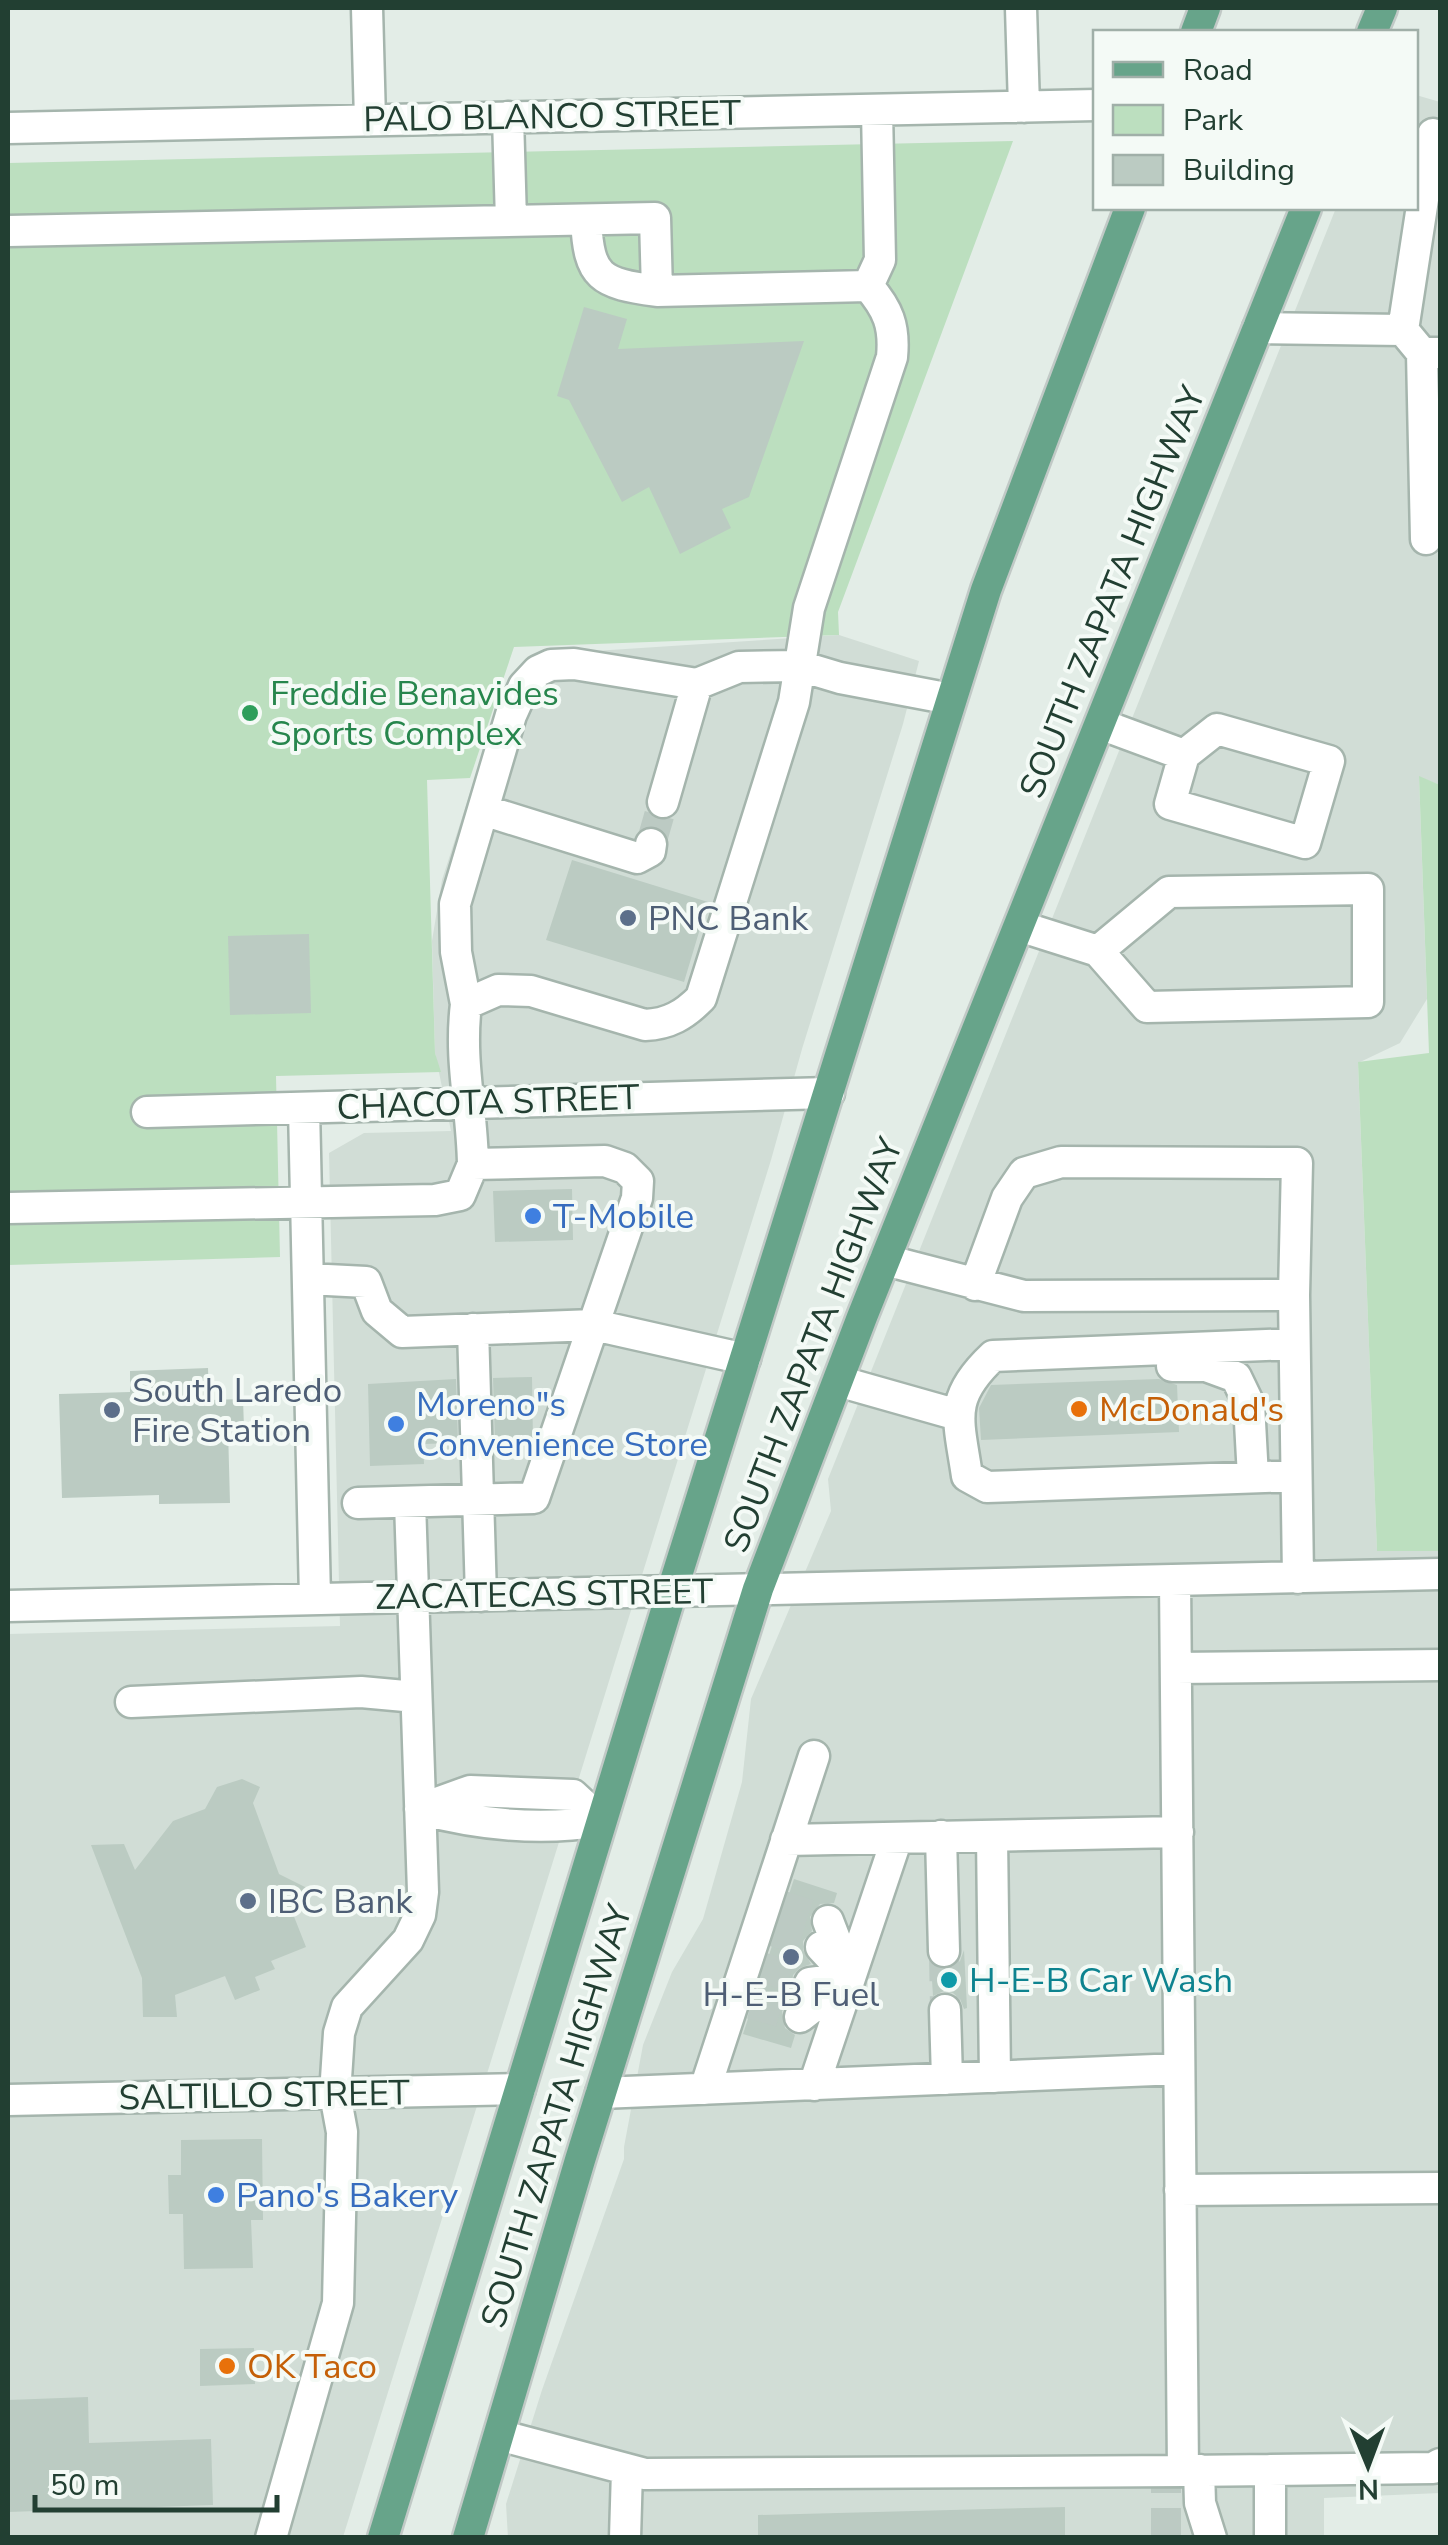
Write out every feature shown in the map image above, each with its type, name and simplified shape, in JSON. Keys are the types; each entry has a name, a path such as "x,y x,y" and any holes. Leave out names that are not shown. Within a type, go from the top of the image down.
{"main road":[{"name":"SOUTH ZAPATA HIGHWAY","path":"383,2538 672,1591 951,698 986,590 1129,210"},
{"name":"SOUTH ZAPATA HIGHWAY","path":"468,2538 758,1589 1305,210"}],"street":[{"path":"367,8 370,120"},
{"path":"1021,8 1024,107"},
{"name":"PALO BLANCO STREET","path":"8,128 1093,105"},
{"path":"868,286 880,260 877,110"},
{"path":"508,117 511,221"},
{"path":"1426,539 1422,345 1430,134"},
{"path":"8,230 655,218 656,291"},
{"path":"466,1004 498,990 531,991 646,1025 664,1024 687,1012 700,998 794,702 809,608 892,357 891,320 884,304 868,286 656,291 628,287 594,269 589,258 586,220"},
{"path":"1258,328 1422,345"},
{"path":"8,1208 448,1198 460,1194 473,1164 463,1070 466,1004 456,952 455,904 511,715 524,686 538,671 551,665 574,664 697,684 739,667 800,666 840,678 951,698"},
{"path":"663,802 697,684"},
{"path":"1100,724 1184,755"},
{"path":"1217,729 1329,761 1305,843 1170,804 1184,755 1217,729"},
{"path":"482,810 637,858 650,851 652,844"},
{"path":"1019,926 1098,951 1148,1007 1368,1002 1368,889 1169,892 1098,951"},
{"name":"CHACOTA STREET","path":"146,1112 829,1093"},
{"path":"304,1108 315,1599"},
{"path":"358,1503 534,1498 637,1198 638,1181 626,1168 605,1161 473,1164"},
{"path":"975,1285 1008,1198 1024,1174 1060,1162 1297,1163 1293,1344 1298,1578"},
{"path":"886,1260 1024,1296 1294,1295"},
{"path":"308,1280 366,1282 377,1311 402,1332 594,1325 745,1359"},
{"path":"473,1329 481,1596"},
{"path":"1293,1344 992,1356 962,1390 958,1415 967,1476 987,1487 1296,1476"},
{"path":"974,1373 1122,1365 1206,1366 1236,1376 1249,1404 1252,1477"},
{"path":"838,1382 958,1415"},
{"path":"271,2538 338,2303 342,2132 335,2094 339,2034 347,2007 408,1940 420,1915 423,1892 410,1502"},
{"name":"ZACATECAS STREET","path":"8,1606 1440,1574"},
{"path":"1175,1580 1180,2190 1190,2538"},
{"path":"1176,1668 1440,1665"},
{"path":"131,1702 361,1692 416,1697"},
{"path":"751,2004 786,1840 814,1756"},
{"path":"420,1810 471,1822 563,1827 601,1821"},
{"path":"786,1840 1178,1832"},
{"path":"941,1836 944,1951"},
{"path":"992,1836 994,2077"},
{"path":"814,2085 898,1838"},
{"path":"825,1934 850,1978"},
{"path":"705,2089 766,1938"},
{"path":"810,1983 850,1978"},
{"path":"800,2017 850,1978"},
{"path":"945,2010 947,2079"},
{"path":"601,2093 1180,2069"},
{"name":"SALTILLO STREET","path":"8,2100 520,2089"},
{"path":"1180,2190 1440,2188"},
{"path":"499,2435 627,2470 656,2474 1433,2468 1440,2464"},
{"path":"626,2538 627,2470"},
{"path":"1190,2470 1211,2538"},
{"path":"1270,2470 1270,2538"}],"shaded area":[{"path":"1418,96 1440,102 1440,785 1419,777 1427,999 1400,1043 1358,1063 1377,1551 1440,1551 1440,2493 1324,2498 1324,2538 508,2538 506,2504 624,2159 643,2045 672,1972 703,1919 742,1782 751,1699 831,1511 828,1479 1335,210 1418,210"},
{"path":"839,635 919,661 903,724 343,2537 8,2537 8,1634 340,1626 329,1153 364,1133 451,1131 435,1053 432,941 442,880 504,687 522,667 564,653"}],"green space":[{"name":"Freddie Benavides Sports Complex","path":"1013,141 838,612 839,635 514,647 470,778 427,780 435,1053 441,1072 276,1076 280,1257 8,1265 8,163"},
{"path":"1419,776 1440,785 1440,1551 1377,1551 1358,1062 1429,1053"}],"building":[{"path":"584,307 627,319 618,349 804,341 749,497 722,509 731,528 680,554 649,487 622,502 569,400 557,396"},
{"name":"PNC Bank","path":"572,860 708,902 684,982 546,940"},
{"path":"309,934 311,1013 230,1015 228,936"},
{"name":"T-Mobile","path":"572,1189 573,1240 495,1242 493,1191"},
{"path":"208,1368 209,1400 243,1399 244,1428 228,1429 230,1503 159,1504 159,1495 62,1498 59,1394 130,1392 130,1371"},
{"path":"532,1377 533,1442 495,1442 493,1378"},
{"name":"Moreno\"s Convenience Store","path":"456,1379 458,1443 423,1444 424,1464 370,1466 368,1384"},
{"name":"McDonald's","path":"1159,1379 1177,1385 1179,1432 981,1440 979,1408 991,1385"},
{"path":"242,1779 260,1787 253,1803 279,1874 307,1888 293,1914 306,1947 271,1961 275,1969 255,1977 260,1990 235,2000 225,1976 175,1995 177,2017 143,2017 142,1978 91,1845 124,1844 135,1870 173,1821 205,1809 217,1787"},
{"name":"H-E-B Fuel","path":"794,1879 837,1893 834,1903 820,1904 810,1917 812,1931 803,1941 803,1950 811,1964 793,1975 792,1986 797,1996 782,2011 785,2028 795,2035 791,2048 743,2034"},
{"path":"964,1950 964,2009 953,1993 944,1991 933,1996 931,1964 944,1970 953,1967"},
{"name":"Pano's Bakery","path":"262,2139 263,2220 251,2220 253,2268 184,2269 183,2214 169,2214 168,2175 181,2175 181,2140"},
{"name":"OK Taco","path":"254,2348 255,2384 200,2386 200,2349"},
{"path":"88,2397 89,2443 211,2439 213,2505 8,2512 8,2400"},
{"path":"1065,2507 1065,2538 758,2538 758,2515"}],"tunnel":[{"path":"651,844 663,802"},
{"path":"780,1905 828,1921"},
{"path":"772,1931 821,1947"},
{"path":"944,1951 945,2010"},
{"path":"761,1967 810,1983"},
{"path":"751,2004 800,2017"},
{"path":"1166,2471 1166,2538"}],"place":[{"name":"Freddie Benavides Sports Complex","path":"250,713"},
{"name":"PNC Bank","path":"628,918"},
{"name":"T-Mobile","path":"533,1216"},
{"name":"McDonald's","path":"1079,1409"},
{"name":"South Laredo Fire Station","path":"112,1410"},
{"name":"Moreno\"s Convenience Store","path":"396,1424"},
{"name":"IBC Bank","path":"248,1901"},
{"name":"H-E-B Fuel","path":"791,1957"},
{"name":"H-E-B Car Wash","path":"949,1980"},
{"name":"Pano's Bakery","path":"216,2195"},
{"name":"OK Taco","path":"227,2366"}]}
